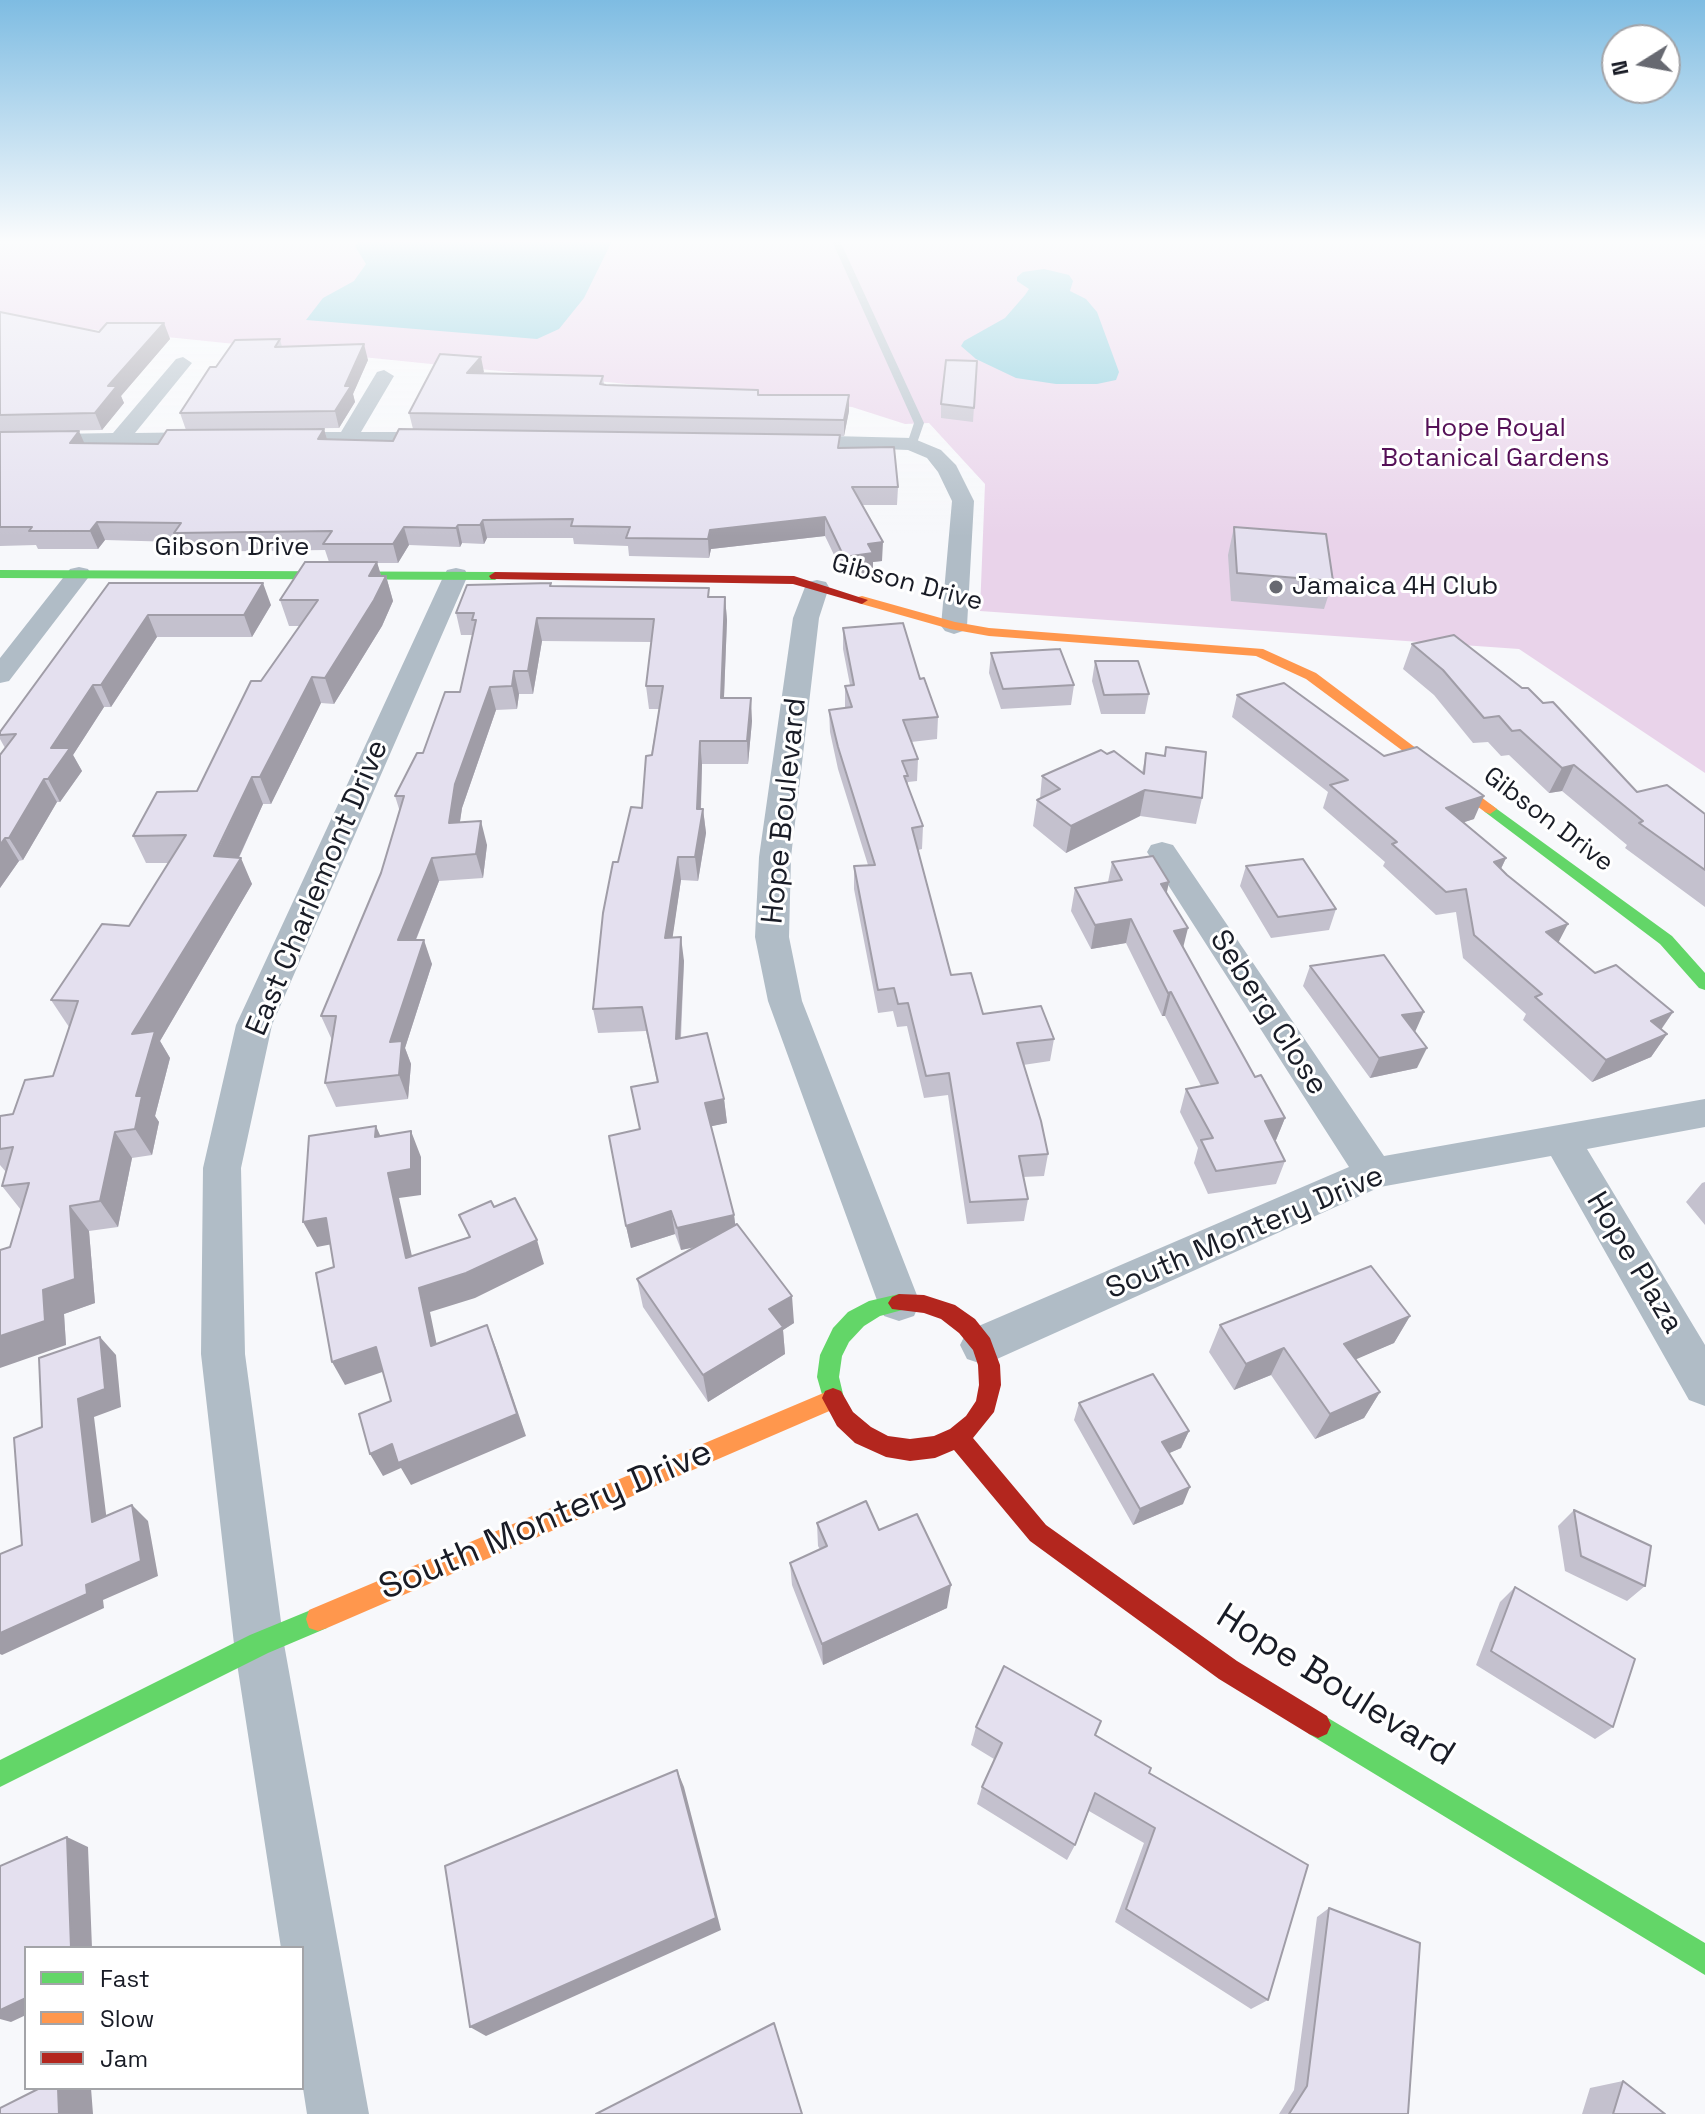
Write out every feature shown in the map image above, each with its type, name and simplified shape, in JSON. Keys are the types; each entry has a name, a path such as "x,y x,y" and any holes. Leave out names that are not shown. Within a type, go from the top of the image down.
{"street":[{"path":"119,439 183,363"},
{"path":"348,437 384,376"},
{"path":"0,441 226,438"},
{"path":"257,438 473,438"},
{"path":"768,440 912,444 934,454 957,483 963,501 954,626"},
{"name":"Gibson Drive","path":"0,574 456,575 794,580 954,626 989,632 1258,652 1311,676 1666,940 1705,984"},
{"path":"0,675 79,574"},
{"name":"East Charlemont Drive","path":"338,2114 259,1644 223,1354 222,1168 254,1025 456,575"},
{"name":"Hope Boulevard","path":"817,587 806,618 775,857 772,937 785,1001 899,1303"},
{"name":"Seberg Close","path":"1162,852 1374,1173"},
{"name":"South Montery Drive","path":"982,1345 1374,1173 1705,1113"},
{"name":"Hope Plaza","path":"1562,1141 1705,1386"},
{"path":"899,1303 924,1304 948,1312 967,1326 982,1345 989,1365 990,1385 986,1405 974,1423 958,1437 935,1447 910,1450 886,1446 863,1435 845,1419 833,1399 828,1377 831,1355 841,1335 866,1313 899,1303"},
{"name":"South Montery Drive","path":"0,1774 259,1644 833,1399"},
{"name":"Hope Boulevard","path":"958,1437 1038,1533 1228,1670 1705,1960"}],"lane":[{"path":"881,340 919,423 912,444"}],"green space":[{"name":"Hope Royal Botanical Gardens","path":"192,340 1705,340 1705,773 1519,649 980,611 985,484 929,423 905,424 852,407"}],"water":[{"path":"1107,340 1119,372 1116,380 1097,384 1056,384 1016,378 976,359 961,346 964,341"}],"building":[{"path":"0,340 149,340 108,386 117,386 95,413 0,415"},
{"path":"235,340 280,340 275,347 364,344 345,386 351,386 335,411 180,413 210,367 216,367"},
{"path":"440,354 481,357 467,373 603,376 600,384 606,385 758,390 758,395 849,395 844,420 409,413"},
{"path":"946,360 977,361 974,408 941,404"},
{"path":"324,429 318,439 393,441 399,429 840,435 838,448 894,447 898,487 852,487 883,542 868,544 873,553 844,557 825,517 710,530 708,539 626,538 630,527 571,526 573,519 483,520 480,525 458,525 456,528 404,527 393,544 323,544 332,531 174,533 181,523 97,522 90,531 29,531 32,527 0,527 0,432 79,431 70,443 158,444 167,430"},
{"path":"1234,527 1326,534 1333,581 1237,573"},
{"path":"305,562 377,562 369,576 386,576 325,678 312,677 260,777 252,777 214,856 241,858 132,1034 155,1031 136,1096 142,1096 135,1129 115,1132 100,1201 70,1206 75,1279 43,1290 45,1321 0,1336 0,1250 10,1247 29,1183 2,1186 13,1147 0,1149 0,1116 13,1114 25,1080 53,1076 78,1001 51,1000 102,924 129,926 186,835 133,836 157,792 197,791 251,681 261,681 318,600 280,600"},
{"path":"109,583 263,583 244,615 148,615 101,685 93,685 51,748 70,748 48,779 44,779 9,838 5,838 0,845 0,755 16,734 0,735 0,732"},
{"path":"551,583 550,586 709,588 708,597 725,597 721,698 751,698 747,741 700,741 697,809 703,809 695,857 678,857 665,938 681,937 676,1039 707,1033 724,1099 705,1103 734,1215 677,1228 671,1211 626,1226 609,1136 640,1129 631,1087 658,1082 642,1007 593,1009 603,913 613,862 618,862 631,807 642,808 646,756 652,755 663,686 646,686 654,619 537,618 528,671 514,671 512,686 490,687 455,784 449,823 481,821 476,854 432,858 398,940 424,940 390,1042 402,1041 399,1075 325,1083 336,1016 321,1016 381,873 404,796 395,796 417,753 423,753 445,692 460,692 476,620 472,620 474,613 456,613 467,585"},
{"path":"903,623 920,679 924,678 938,717 903,720 918,759 902,761 908,776 904,776 923,826 912,828 951,975 971,973 983,1014 1041,1006 1054,1039 1017,1043 1048,1154 1019,1156 1028,1199 970,1202 949,1073 926,1076 908,1003 898,1004 894,988 878,990 854,866 875,865 829,710 852,707 845,686 854,685 843,628"},
{"path":"1454,635 1522,688 1528,688 1543,703 1553,702 1637,792 1667,785 1705,814 1705,870 1639,823 1643,821 1574,765 1562,768 1520,730 1512,731 1499,716 1484,718 1443,670 1412,644"},
{"path":"1060,649 1074,685 1003,689 991,653"},
{"path":"1095,661 1138,661 1149,694 1104,695"},
{"path":"1284,683 1384,756 1417,747 1484,796 1446,808 1506,858 1494,862 1507,875 1568,924 1546,932 1595,973 1616,965 1673,1012 1651,1021 1667,1034 1606,1060 1535,997 1542,994 1474,935 1466,889 1446,892 1392,844 1397,842 1330,785 1348,780 1237,695"},
{"path":"1166,747 1206,752 1202,798 1145,790 1071,826 1037,800 1060,789 1042,776 1101,750 1107,754 1114,751 1144,774 1146,753 1165,756"},
{"path":"1153,856 1169,882 1161,884 1188,928 1174,931 1255,1077 1261,1075 1285,1118 1265,1121 1285,1161 1216,1171 1201,1140 1213,1138 1186,1089 1218,1083 1131,919 1095,925 1075,888 1122,880 1112,862"},
{"path":"1303,859 1336,909 1278,917 1246,866"},
{"path":"1384,955 1424,1012 1402,1015 1427,1048 1379,1058 1310,966"},
{"path":"376,1126 375,1137 411,1131 411,1169 388,1173 406,1258 470,1237 459,1215 491,1201 494,1207 515,1198 537,1240 466,1273 419,1288 431,1346 487,1325 517,1414 398,1463 392,1444 370,1454 359,1414 391,1401 376,1347 332,1362 316,1273 334,1267 326,1218 303,1222 309,1136"},
{"path":"737,1224 792,1296 769,1309 783,1327 703,1375 637,1279"},
{"path":"1371,1266 1410,1316 1344,1344 1380,1392 1330,1414 1284,1348 1246,1364 1220,1325"},
{"path":"100,1337 105,1389 78,1399 92,1522 132,1505 141,1561 86,1585 87,1594 0,1633 0,1554 22,1545 14,1438 42,1427 39,1358"},
{"path":"1153,1374 1189,1431 1162,1442 1190,1487 1140,1509 1079,1403"},
{"path":"866,1501 879,1530 917,1514 951,1585 822,1644 790,1563 827,1546 817,1523"},
{"path":"1574,1510 1651,1546 1645,1586 1581,1556"},
{"path":"1515,1587 1635,1659 1613,1727 1491,1651"},
{"path":"1004,1666 1101,1721 1095,1735 1151,1768 1149,1773 1308,1865 1268,2000 1126,1909 1155,1828 1095,1793 1075,1845 982,1787 1002,1743 976,1727"},
{"path":"677,1770 716,1918 470,2027 445,1866"},
{"path":"67,1837 71,1946 24,1946 24,1999 0,2010 0,1866"},
{"path":"1329,1908 1420,1943 1408,2114 1289,2114 1307,2086"},
{"path":"774,2023 802,2114 596,2114"},
{"path":"1623,2081 1665,2114 1613,2114"},
{"path":"36,2090 58,2090 59,2114 0,2114 0,2108"}],"traffic: fast":[{"path":"0,574 495,576"},
{"path":"1490,809 1666,940 1705,984"},
{"path":"833,1398 828,1377 831,1355 841,1335 856,1319 876,1308 899,1303"},
{"path":"0,1774 259,1644 318,1619"},
{"path":"1318,1725 1705,1960"}],"traffic: slow":[{"path":"862,600 954,626 989,632 1258,652 1311,676 1490,809"},
{"path":"318,1619 833,1399"}],"traffic: jam":[{"path":"495,576 794,580 862,600"},
{"path":"833,1398 845,1419 863,1435 886,1446 910,1450 935,1447 958,1437 974,1423 986,1405 990,1385 989,1365 982,1345 967,1326 948,1312 924,1304 899,1303"},
{"path":"958,1437 1038,1533 1228,1670 1318,1725"}],"place":[{"name":"Jamaica 4H Club","path":"1276,587"}]}
